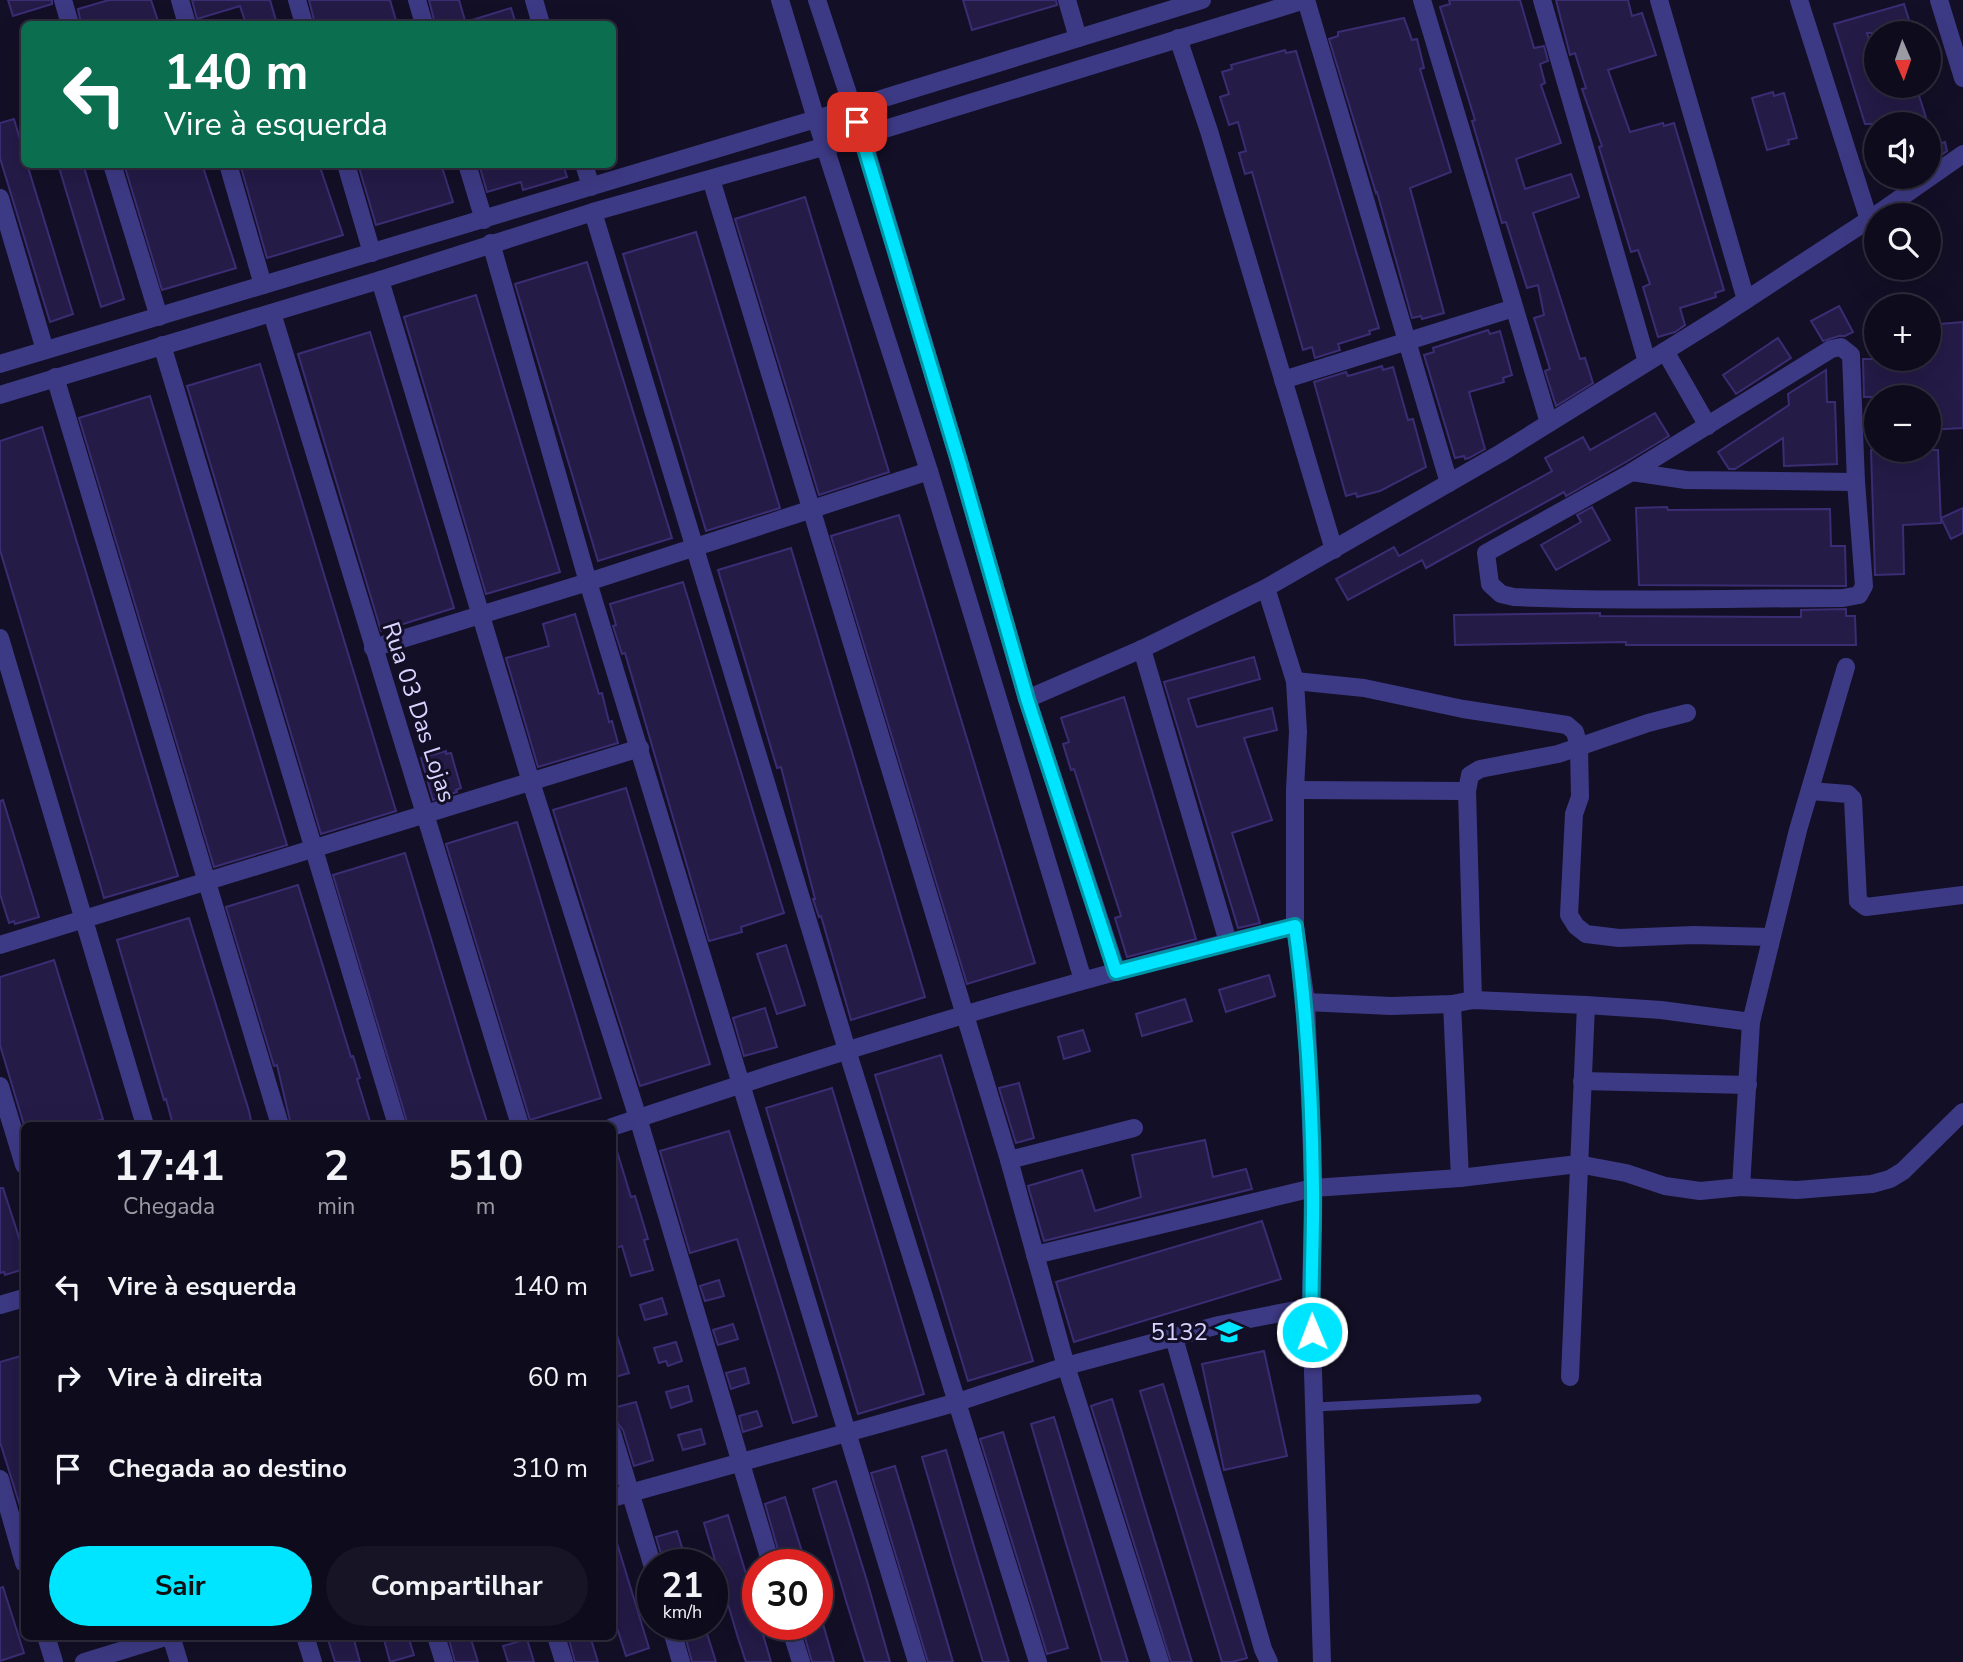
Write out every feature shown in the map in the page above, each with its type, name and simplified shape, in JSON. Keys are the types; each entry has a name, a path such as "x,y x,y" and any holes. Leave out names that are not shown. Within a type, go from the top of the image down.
{"street":[{"path":"62,0 69,21"},
{"path":"180,0 186,21"},
{"path":"297,0 303,21"},
{"path":"417,0 423,21"},
{"path":"534,0 540,21"},
{"path":"780,0 824,147 929,471 1083,980"},
{"path":"817,0 862,136 1027,699 1116,972"},
{"path":"1067,0 1078,38"},
{"path":"0,364 816,119 1183,3 1202,0"},
{"path":"0,395 593,212 862,136 1306,0 1449,483"},
{"path":"1422,0 1549,424"},
{"path":"1542,0 1647,362"},
{"path":"1658,0 1746,300"},
{"path":"1799,0 1869,203"},
{"path":"1939,0 1963,78"},
{"path":"1178,38 1209,131 1334,550"},
{"path":"1894,203 1963,154"},
{"path":"114,168 159,317"},
{"path":"229,168 263,285"},
{"path":"347,168 372,253"},
{"path":"468,168 484,220"},
{"path":"585,168 591,187"},
{"path":"711,179 1009,1160 1066,1366 1160,1662"},
{"path":"0,198 45,350"},
{"path":"593,212 847,1050 1038,1662"},
{"path":"1027,699 1142,649 1266,589 1549,424 1864,223"},
{"path":"491,243 588,582 917,1662"},
{"path":"380,279 531,782 638,1118 767,1549"},
{"path":"1283,380 1514,308"},
{"name":"Rua 03 Das Lojas","path":"272,313 519,1122"},
{"path":"162,345 396,1122"},
{"path":"1841,347 1851,355 1856,482 1864,586 1859,595 1843,598 1601,601 1514,597 1501,594 1490,584 1486,553 1632,471 1830,349 1841,347"},
{"path":"1665,351 1708,426"},
{"path":"55,377 279,1122"},
{"path":"373,648 588,582 929,471"},
{"path":"1632,471 1686,480 1856,482"},
{"path":"1266,589 1295,681 1298,732 1295,790 1295,926 1306,1002 1313,1188 1311,1307 1322,1662"},
{"path":"0,638 144,1122"},
{"path":"1142,649 1228,942"},
{"path":"1741,1187 1751,1022 1770,937 1846,667"},
{"path":"1295,681 1364,688 1463,709 1567,724 1574,732 1579,747 1580,797 1574,814 1569,915 1576,926 1586,933 1619,938 1694,935 1770,937"},
{"path":"1474,1000 1466,791 1470,775 1474,771 1558,754 1648,723 1687,713"},
{"path":"0,945 640,748"},
{"path":"1295,790 1466,791"},
{"path":"1810,791 1848,794 1853,799 1858,901 1861,906 1963,895"},
{"path":"616,1125 965,1013 1295,926"},
{"path":"1306,1002 1391,1006 1452,1004 1474,1000 1586,1005 1661,1010 1751,1022"},
{"path":"1452,1004 1460,1178"},
{"path":"1570,1377 1586,1005"},
{"path":"1582,1081 1748,1085"},
{"path":"0,1086 21,1155"},
{"path":"1035,1255 1313,1188 1460,1178 1578,1164 1626,1172 1665,1186 1700,1191 1741,1187 1797,1190 1872,1184 1890,1179 1903,1171 1963,1112"},
{"path":"1009,1160 1135,1128"},
{"path":"0,1306 21,1299"},
{"path":"616,1497 958,1402 1066,1366 1219,1325 1311,1307"},
{"path":"1174,1338 1269,1662"},
{"path":"616,1446 647,1549"},
{"path":"0,1479 21,1552"},
{"path":"47,1640 54,1662"},
{"path":"84,1662 157,1640"},
{"path":"171,1640 179,1662"},
{"path":"306,1640 313,1662"},
{"path":"437,1640 444,1662"},
{"path":"557,1640 564,1662"},
{"path":"675,1640 681,1662"},
{"path":"794,1640 801,1662"}],"lane":[{"path":"1315,1406 1477,1399"}],"building":[{"path":"8,0 52,0 52,4 13,16"},
{"path":"109,0 151,0 158,21 80,21 78,9"},
{"path":"192,0 270,0 276,21 245,21 240,6 197,19"},
{"path":"309,0 390,0 396,21 314,21"},
{"path":"429,0 459,0 465,21 434,21"},
{"path":"963,0 1056,0 1057,5 972,30"},
{"path":"1449,0 1520,0 1534,48 1544,46 1548,61 1540,64 1545,83 1541,85 1561,143 1516,159 1525,189 1571,174 1579,197 1533,213 1580,359 1585,358 1593,383 1556,406 1545,371 1550,369 1534,318 1544,315 1538,285 1527,288 1506,222 1502,223 1472,121 1475,120 1440,7 1450,4"},
{"path":"1556,0 1628,0 1632,16 1642,13 1656,55 1608,70 1630,132 1663,123 1664,126 1674,123 1724,290 1715,293 1716,297 1680,308 1685,325 1675,332 1658,337 1643,287 1650,284 1638,250 1631,252 1599,147 1602,146 1582,89 1586,88 1575,53 1570,55"},
{"path":"1904,4 1909,21 1864,21 1864,98 1920,98 1924,112 1864,112 1864,121 1834,24"},
{"path":"511,8 515,21 469,21"},
{"path":"1404,18 1412,40 1417,39 1424,68 1420,69 1451,172 1410,188 1444,313 1422,319 1421,316 1412,318 1377,192 1329,39 1338,36 1338,32"},
{"path":"1285,50 1286,53 1296,51 1379,328 1369,331 1370,334 1338,344 1340,350 1315,358 1312,347 1303,350 1252,172 1245,174 1239,153 1246,151 1238,122 1229,125 1220,97 1229,94 1222,72 1232,69 1231,65"},
{"path":"1773,92 1774,96 1784,93 1797,138 1788,140 1789,144 1767,150 1752,98"},
{"path":"14,119 21,143 21,168 28,168 73,314 50,322 0,158 0,123"},
{"path":"1945,142 1947,151 1941,155 1941,143"},
{"path":"59,168 84,168 124,299 101,307"},
{"path":"125,168 203,168 236,268 162,290"},
{"path":"241,168 320,168 343,235 267,258"},
{"path":"359,168 442,168 453,202 376,225"},
{"path":"480,168 564,168 567,177 523,190 521,182 487,192"},
{"path":"805,197 889,472 819,495 735,219"},
{"path":"696,232 780,508 706,531 623,254"},
{"path":"587,262 672,538 598,561 515,284"},
{"path":"476,295 560,572 486,594 404,317"},
{"path":"1839,306 1853,332 1823,341 1811,321"},
{"path":"1963,322 1963,428 1941,429 1941,385 1864,385 1864,397 1863,359 1864,371 1941,371 1941,324"},
{"path":"1488,330 1490,334 1500,331 1512,375 1503,378 1504,382 1469,392 1485,449 1469,458 1455,458 1424,355 1434,352 1433,348"},
{"path":"370,332 454,608 381,631 298,354"},
{"path":"1778,338 1791,358 1736,394 1723,375"},
{"path":"260,364 396,811 321,834 187,386"},
{"path":"1382,366 1383,370 1393,367 1408,420 1413,419 1426,467 1380,491 1357,497 1356,493 1346,496 1314,382 1346,372 1348,376"},
{"path":"1826,370 1827,402 1835,402 1837,464 1784,466 1783,438 1735,469 1729,469 1718,452 1789,405 1788,394"},
{"path":"150,396 287,845 214,867 79,418"},
{"path":"1655,413 1669,436 1566,496 1564,492 1426,568 1422,560 1348,600 1336,579 1394,547 1399,556 1552,471 1545,458 1583,437 1590,450"},
{"path":"42,427 178,876 104,898 0,550 0,441"},
{"path":"1871,462 1938,462 1941,523 1903,525 1904,574 1875,575"},
{"path":"1592,507 1610,540 1556,570 1541,545 1581,522 1577,515"},
{"path":"1667,507 1668,510 1830,509 1831,546 1845,546 1846,586 1639,585 1636,508"},
{"path":"1963,508 1963,533 1951,539 1941,518"},
{"path":"899,515 1035,963 967,984 831,536"},
{"path":"791,548 925,997 851,1020 821,916 819,917 813,899 781,767 777,768 718,570"},
{"path":"683,582 784,913 741,927 742,932 709,941 625,653 622,654 613,626 616,625 610,604"},
{"path":"1846,609 1846,616 1855,616 1856,645 1626,645 1626,642 1455,645 1454,615 1600,613 1600,616 1801,617 1801,610"},
{"path":"575,614 599,694 602,693 609,722 612,721 618,743 538,767 506,658 549,646 543,624"},
{"path":"1254,657 1260,679 1188,699 1197,727 1272,708 1277,730 1244,738 1272,820 1232,833 1260,923 1238,928 1164,682"},
{"path":"1124,697 1196,939 1127,957 1115,918 1121,916 1074,769 1071,770 1063,744 1069,742 1061,718"},
{"path":"446,751 446,754 451,753 461,788 456,790 457,792 433,800 421,758"},
{"path":"626,788 710,1064 640,1086 553,810"},
{"path":"3,800 39,917 15,924 14,921 9,923 0,894 0,801"},
{"path":"517,822 601,1098 530,1120 446,844"},
{"path":"405,853 487,1122 407,1122 333,875"},
{"path":"298,885 351,1057 353,1056 360,1078 357,1079 370,1122 290,1122 277,1065 274,1066 226,907"},
{"path":"189,918 251,1122 172,1122 117,940"},
{"path":"786,945 805,1005 777,1014 757,954"},
{"path":"54,960 103,1119 94,1122 23,1122 0,1045 0,977"},
{"path":"1269,975 1275,996 1226,1012 1219,990"},
{"path":"1185,999 1192,1021 1142,1036 1136,1014"},
{"path":"765,1008 777,1047 744,1056 733,1018"},
{"path":"1083,1030 1090,1051 1064,1059 1058,1037"},
{"path":"941,1055 1033,1361 968,1381 875,1075"},
{"path":"1019,1083 1034,1138 1016,1143 999,1088"},
{"path":"832,1088 924,1394 858,1414 766,1108"},
{"path":"729,1131 817,1416 793,1423 737,1239 690,1253 660,1151"},
{"path":"1205,1140 1213,1177 1246,1169 1252,1189 1044,1241 1028,1186 1082,1170 1095,1211 1141,1197 1132,1155"},
{"path":"616,1148 631,1197 635,1196 648,1239 644,1240 653,1270 631,1276 622,1246 616,1248"},
{"path":"0,1188 3,1188 21,1244 21,1270 5,1275 4,1272 0,1273"},
{"path":"1262,1221 1281,1279 1074,1342 1056,1282"},
{"path":"719,1280 724,1296 705,1301 700,1286"},
{"path":"662,1298 667,1314 645,1320 640,1305"},
{"path":"733,1324 738,1339 718,1345 713,1330"},
{"path":"616,1332 629,1373 616,1377"},
{"path":"676,1342 682,1361 668,1366 666,1361 659,1363 654,1348"},
{"path":"1264,1351 1287,1456 1224,1470 1202,1364"},
{"path":"21,1356 20,1506 0,1442 0,1362"},
{"path":"745,1368 749,1383 731,1389 726,1373"},
{"path":"1163,1384 1247,1658 1222,1662 1140,1391"},
{"path":"688,1386 692,1401 671,1408 666,1392"},
{"path":"1112,1399 1192,1662 1171,1662 1091,1406"},
{"path":"636,1402 653,1460 634,1466 623,1430 616,1418 616,1407"},
{"path":"757,1411 762,1426 743,1432 739,1416"},
{"path":"1054,1417 1128,1662 1102,1662 1065,1540 1031,1424"},
{"path":"701,1429 705,1444 683,1450 678,1435"},
{"path":"1003,1432 1068,1648 1047,1654 980,1439"},
{"path":"946,1450 1009,1662 983,1662 956,1573 922,1457"},
{"path":"895,1466 953,1662 928,1662 871,1473"},
{"path":"836,1481 890,1662 865,1662 813,1489"},
{"path":"785,1497 801,1549 778,1549 765,1504"},
{"path":"728,1515 742,1561 742,1640 765,1640 771,1662 746,1662 728,1604 728,1549 712,1549 704,1523"},
{"path":"677,1531 682,1549 660,1549 656,1537"},
{"path":"616,1540 637,1609 637,1640 647,1640 649,1648 626,1656 616,1625"},
{"path":"3,1587 24,1653 0,1661 0,1588"},
{"path":"328,1640 354,1640 360,1662 335,1662"},
{"path":"384,1640 409,1640 414,1655 390,1662"},
{"path":"449,1640 471,1640 478,1662 455,1662"},
{"path":"527,1640 534,1662 508,1662 503,1646"},
{"path":"569,1640 591,1640 598,1662 575,1662"},
{"path":"686,1640 709,1640 716,1662 692,1662"},
{"path":"806,1640 828,1640 834,1662 812,1662"}],"place":[{"name":"5132","path":"1229,1332"}],"route":[{"path":"857,122 1027,699 1116,972 1295,926 1306,1002 1313,1188 1312,1332"}]}
